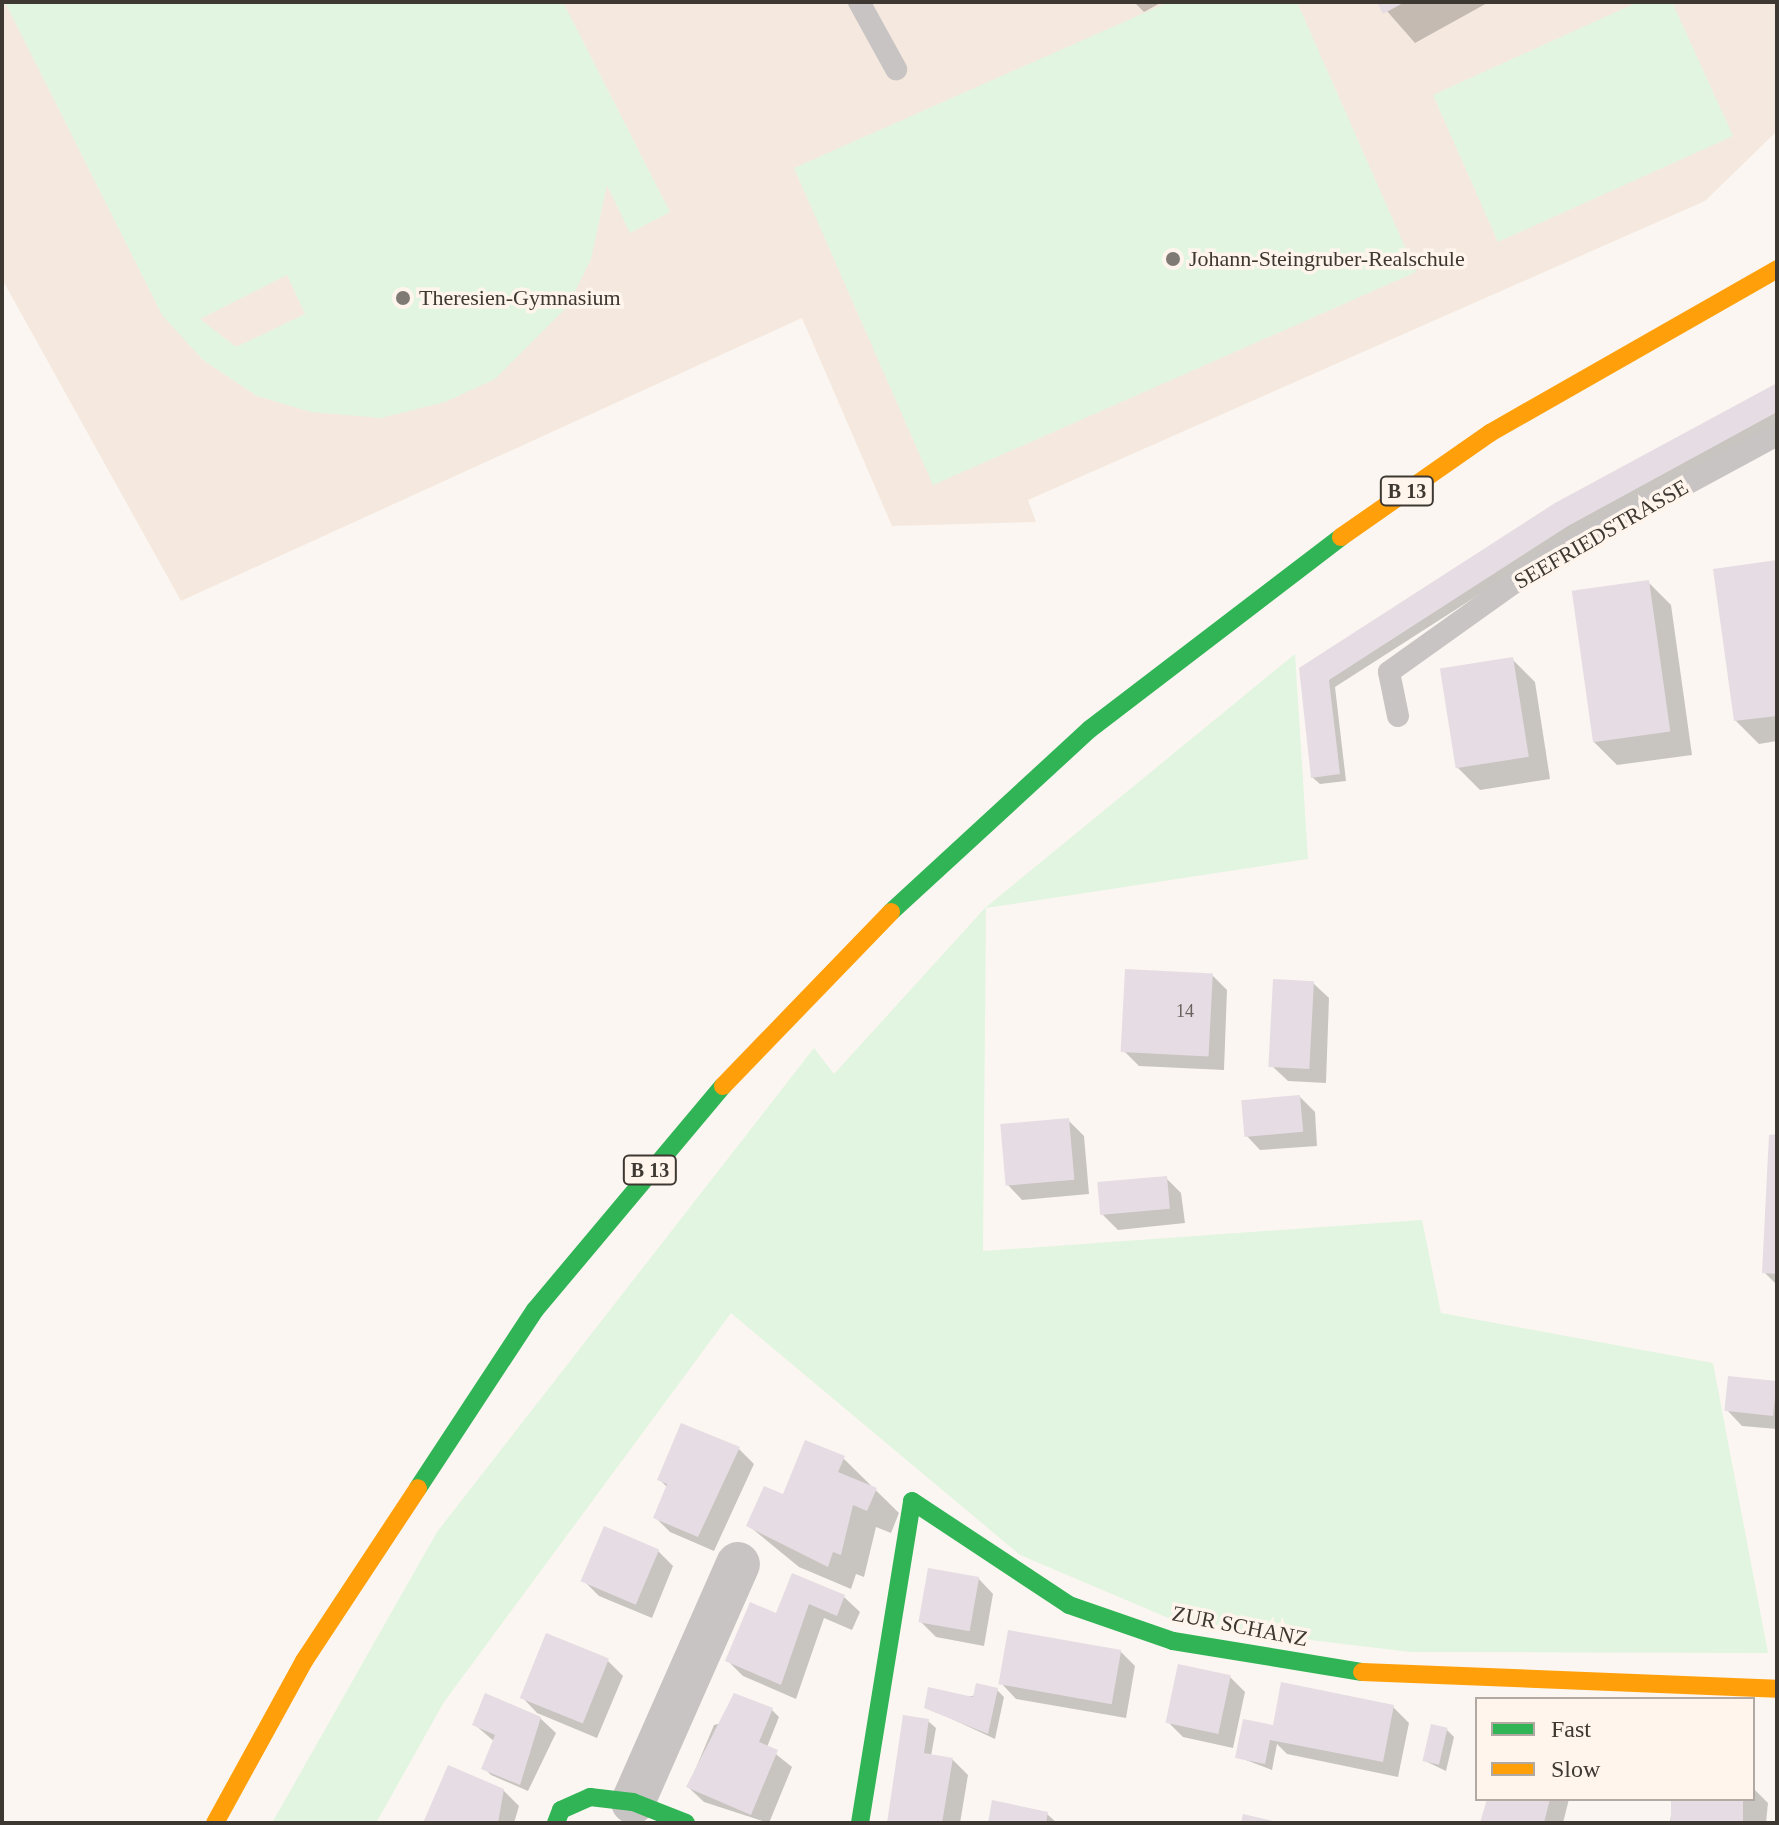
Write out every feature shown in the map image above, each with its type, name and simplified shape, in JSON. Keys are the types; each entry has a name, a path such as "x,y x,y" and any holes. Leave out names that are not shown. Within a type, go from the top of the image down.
{"main road":[{"name":"B 13","path":"215,1823 304,1661 535,1310 702,1108 848,952 1090,729 1311,558 1490,433 1777,269"},
{"name":"ZUR SCHANZ","path":"860,1823 912,1501 1069,1605 1173,1641 1384,1676 1777,1689"},
{"path":"556,1823 561,1810 590,1797 633,1802 686,1823"}],"street":[{"path":"633,1802 738,1564"}],"lane":[{"path":"859,2 896,69"},
{"name":"SEEFRIEDSTRASSE","path":"1398,716 1389,672 1546,560 1777,435"}],"shaded area":[{"path":"2,2 1777,2 1777,131 1705,201 1028,500 1036,522 892,526 802,318 181,601 2,279"}],"green space":[{"path":"5,2 563,2 670,212 630,233 607,185 591,259 568,306 495,379 445,402 381,418 311,412 257,396 203,360 162,315","holes":["287,275 305,314 236,347 200,319"]},
{"path":"1169,2 1297,2 1416,272 933,485 794,168"},
{"path":"1638,2 1672,2 1733,136 1498,242 1433,95"},
{"path":"1295,654 1308,859 986,908 983,1251 1422,1220 1441,1313 1713,1363 1768,1653 1411,1652 1185,1625 1020,1555 731,1313 444,1702 376,1823 272,1823 437,1532 814,1048 834,1074 985,908"}],"building":[{"path":"1377,2 1405,2 1383,14"},
{"path":"1777,383 1777,412 1568,526 1329,680 1340,774 1311,778 1299,668 1555,503"},
{"path":"1777,560 1777,716 1734,721 1713,569"},
{"path":"1649,580 1670,732 1593,742 1572,591"},
{"path":"1513,657 1529,757 1456,768 1440,669"},
{"path":"1125,969 1213,974 1209,1056 1121,1052"},
{"path":"1273,979 1314,981 1309,1069 1268,1067"},
{"path":"1300,1095 1303,1132 1244,1137 1241,1100"},
{"path":"1069,1118 1074,1180 1006,1186 1000,1124"},
{"path":"1777,1134 1777,1274 1762,1273 1769,1135"},
{"path":"1167,1176 1170,1209 1100,1215 1097,1182"},
{"path":"1728,1376 1777,1381 1773,1416 1724,1411"},
{"path":"681,1423 740,1447 698,1537 653,1518 667,1484 657,1480"},
{"path":"805,1440 845,1456 838,1472 877,1488 867,1511 853,1505 841,1555 833,1552 828,1567 746,1526 764,1486 783,1494"},
{"path":"604,1526 659,1549 636,1605 581,1581"},
{"path":"928,1568 979,1577 970,1631 918,1622"},
{"path":"792,1573 845,1595 837,1616 809,1604 781,1685 725,1661 750,1602 776,1613"},
{"path":"1008,1630 1121,1650 1112,1704 998,1684"},
{"path":"546,1633 609,1658 583,1723 520,1698"},
{"path":"1178,1664 1231,1675 1218,1734 1166,1723"},
{"path":"1281,1682 1394,1705 1383,1762 1270,1740 1265,1764 1235,1758 1243,1719 1273,1725"},
{"path":"976,1683 998,1688 988,1734 924,1708 928,1687 973,1697"},
{"path":"485,1693 541,1717 520,1785 481,1769 495,1735 472,1725"},
{"path":"734,1693 773,1708 759,1742 778,1750 751,1815 686,1787"},
{"path":"903,1715 929,1719 924,1753 953,1758 942,1823 887,1823"},
{"path":"1431,1724 1448,1728 1439,1765 1422,1761"},
{"path":"448,1765 504,1789 498,1823 423,1823"},
{"path":"992,1800 1048,1812 1046,1823 988,1823"},
{"path":"1486,1801 1550,1801 1544,1823 1480,1823"},
{"path":"1671,1801 1743,1801 1743,1823 1671,1823"},
{"path":"1243,1814 1277,1822 1277,1823 1241,1823"}],"traffic: fast":[{"path":"891,912 1090,729 1341,537"},
{"path":"418,1488 535,1310 723,1086"},
{"path":"860,1823 912,1501 1069,1605 1173,1641 1362,1672"},
{"path":"556,1823 561,1810 590,1797 633,1802 686,1823"}],"traffic: slow":[{"path":"1341,537 1490,433 1777,269"},
{"path":"723,1086 891,912"},
{"path":"215,1823 304,1661 418,1488"},
{"path":"1362,1672 1777,1689"}],"place":[{"name":"Johann-Steingruber-Realschule","path":"1173,259"},
{"name":"Theresien-Gymnasium","path":"403,298"}]}
